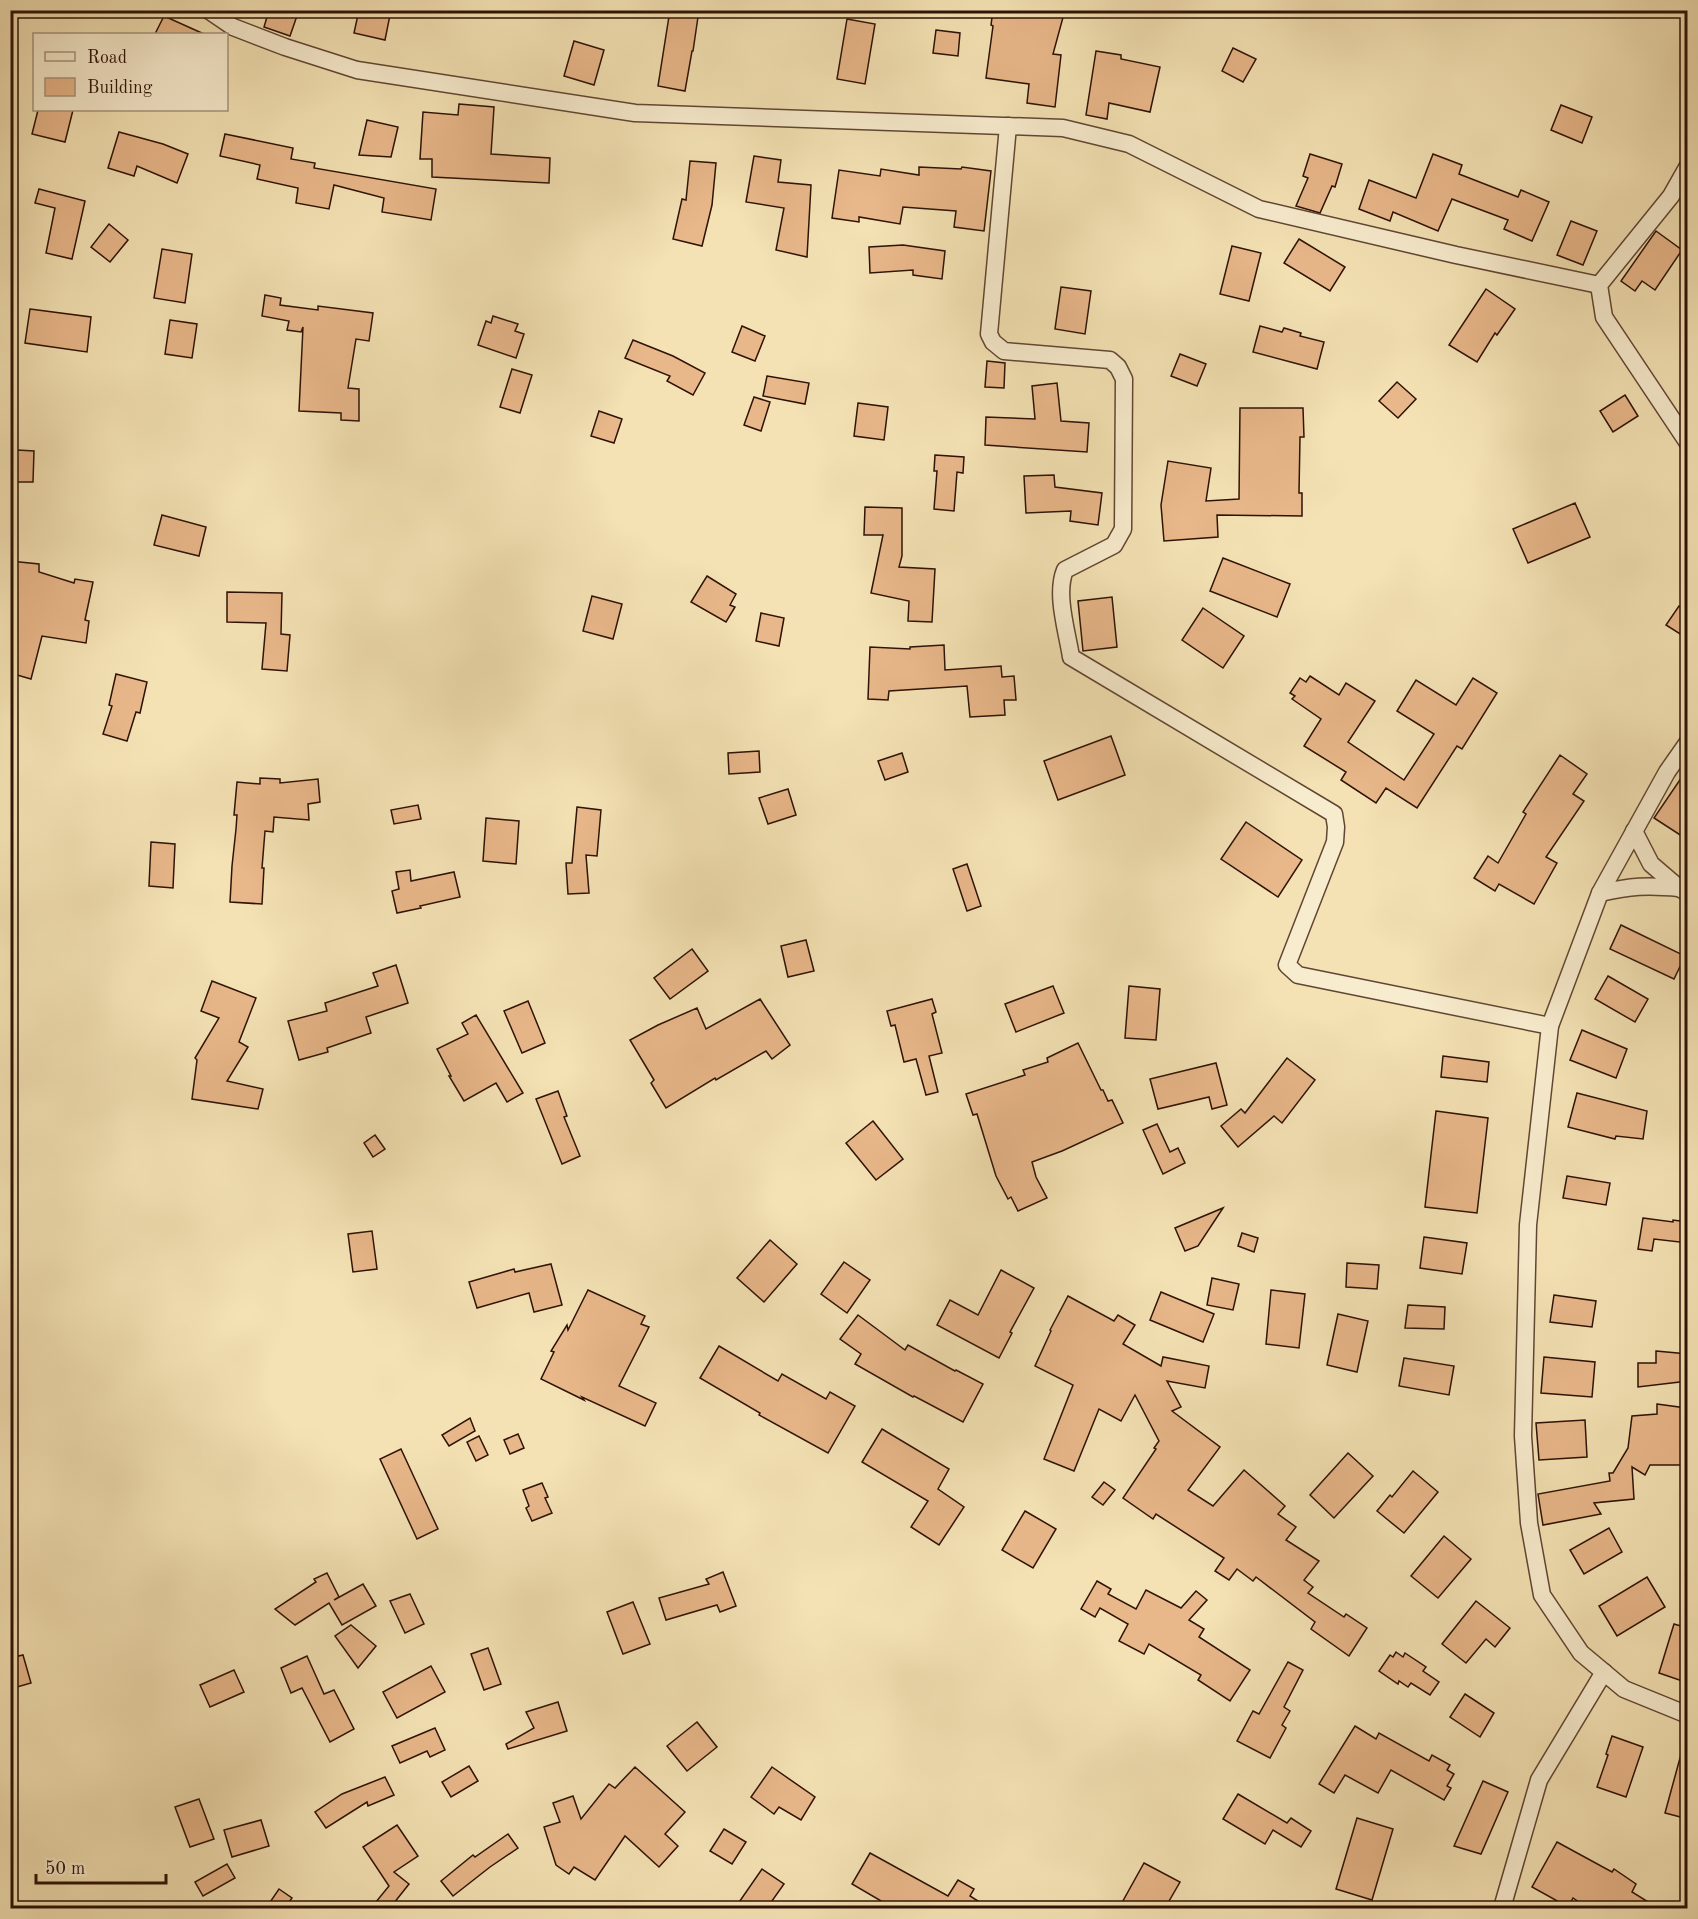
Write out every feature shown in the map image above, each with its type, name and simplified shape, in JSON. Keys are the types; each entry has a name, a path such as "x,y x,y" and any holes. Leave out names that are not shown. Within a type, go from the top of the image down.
{"street":[{"path":"208,10 233,27 285,47 357,70 635,113 1063,128 1129,144 1259,209 1456,255 1599,285"},
{"path":"1008,126 989,334 993,342 1004,351 1110,360 1118,367 1124,379 1123,529 1114,545 1065,570 1061,579 1060,591 1071,657 1334,814 1335,842 1287,965 1290,969 1299,975 1550,1026"},
{"path":"1688,166 1671,196 1599,285 1604,317 1688,443"},
{"path":"1688,742 1666,772 1600,893 1550,1026 1528,1225 1523,1436 1529,1523 1542,1595 1581,1653 1624,1689 1688,1715"},
{"path":"1634,831 1651,864 1683,891"},
{"path":"1600,893 1629,886 1649,885 1683,891"},
{"path":"1502,1908 1539,1780 1604,1672"}],"building":[{"path":"269,10 299,10 290,36 264,27"},
{"path":"359,10 391,10 385,40 354,33"},
{"path":"670,10 699,10 685,91 658,86"},
{"path":"993,10 1021,10 1043,14 1044,10 1065,10 1053,54 1061,55 1055,107 1027,103 1029,84 986,78"},
{"path":"164,16 202,33 156,33"},
{"path":"847,19 875,24 865,84 837,79"},
{"path":"936,30 960,33 958,56 933,53"},
{"path":"574,41 604,50 594,85 564,76"},
{"path":"1233,48 1256,59 1243,82 1222,71"},
{"path":"1096,51 1121,55 1121,59 1160,67 1150,112 1109,103 1107,119 1086,115"},
{"path":"459,104 494,107 491,154 550,158 549,183 432,177 432,159 420,159 423,112 458,115"},
{"path":"1561,105 1592,117 1582,143 1551,130"},
{"path":"38,111 73,111 65,142 32,134"},
{"path":"367,120 398,127 391,157 359,155"},
{"path":"119,132 163,144 188,154 177,183 137,166 134,176 108,168"},
{"path":"225,134 293,148 291,159 315,163 314,168 436,189 431,220 382,212 384,198 334,185 329,209 296,203 298,188 257,179 260,165 220,156"},
{"path":"1310,154 1342,164 1335,187 1332,186 1320,213 1296,206 1308,178 1303,176"},
{"path":"1433,154 1462,165 1459,174 1518,197 1521,190 1549,202 1532,241 1504,229 1508,220 1452,199 1438,231 1393,212 1390,221 1359,209 1369,180 1416,198"},
{"path":"754,156 781,160 778,182 811,185 807,257 776,250 784,208 746,202"},
{"path":"690,161 716,163 712,205 702,246 673,239 682,199 686,200"},
{"path":"919,167 961,169 962,167 991,171 984,231 954,227 956,211 903,207 900,224 859,217 859,222 832,218 839,170 880,176 881,169 919,175"},
{"path":"39,189 85,201 72,259 46,253 55,208 35,203"},
{"path":"1571,221 1597,231 1583,265 1557,255"},
{"path":"109,224 128,240 110,262 91,247"},
{"path":"1656,231 1682,250 1655,290 1642,281 1635,291 1621,281"},
{"path":"1299,239 1345,267 1330,291 1284,263"},
{"path":"903,245 945,251 942,279 913,275 913,270 870,273 869,247"},
{"path":"1232,246 1261,253 1249,301 1220,294"},
{"path":"162,249 192,254 185,303 154,298"},
{"path":"1061,287 1091,291 1085,334 1055,329"},
{"path":"1486,289 1515,309 1497,335 1495,333 1477,362 1449,345"},
{"path":"265,295 281,298 280,305 318,310 318,306 373,313 369,341 356,339 348,388 359,389 359,421 341,420 341,413 299,411 303,327 301,332 287,330 289,321 262,316"},
{"path":"30,309 91,317 87,352 25,343"},
{"path":"493,316 518,324 515,331 524,334 516,358 478,345 486,321 491,323"},
{"path":"170,320 197,324 192,358 165,354"},
{"path":"742,326 765,336 755,361 732,352"},
{"path":"1260,326 1282,332 1284,328 1301,333 1300,336 1324,342 1317,369 1253,352"},
{"path":"633,340 673,356 705,373 693,395 667,381 670,376 625,358"},
{"path":"1180,354 1206,364 1197,386 1171,376"},
{"path":"987,361 1005,363 1004,388 985,387"},
{"path":"512,369 532,375 520,413 500,407"},
{"path":"767,376 809,383 805,404 763,396"},
{"path":"1397,382 1416,399 1398,418 1379,401"},
{"path":"1057,383 1061,421 1089,423 1087,452 985,445 986,417 1035,419 1032,386"},
{"path":"1625,395 1638,416 1613,432 1600,411"},
{"path":"754,397 770,402 761,431 744,425"},
{"path":"858,403 888,407 884,440 854,436"},
{"path":"1240,408 1303,408 1304,437 1300,437 1299,493 1302,493 1302,516 1217,515 1218,537 1164,541 1161,505 1168,461 1211,468 1206,501 1239,499"},
{"path":"599,411 622,419 614,443 591,436"},
{"path":"17,450 34,451 33,482 17,482"},
{"path":"935,455 964,457 963,473 957,472 954,511 934,509 937,471 934,471"},
{"path":"1054,475 1055,487 1102,493 1098,525 1070,521 1071,511 1026,513 1024,476"},
{"path":"1575,503 1590,537 1528,563 1513,529"},
{"path":"865,507 902,508 902,556 899,567 935,569 932,622 908,621 909,601 871,593 883,535 864,535"},
{"path":"162,515 206,527 199,556 154,545"},
{"path":"1223,558 1290,584 1277,617 1210,591"},
{"path":"10,561 39,564 39,572 74,583 75,579 93,582 85,620 89,621 86,643 42,636 31,679 10,673"},
{"path":"707,576 736,594 730,605 735,607 726,622 691,602"},
{"path":"227,592 282,593 281,634 290,635 287,671 262,669 266,623 227,622"},
{"path":"592,596 622,604 613,639 583,631"},
{"path":"1112,597 1117,647 1083,651 1078,601"},
{"path":"1679,606 1688,612 1688,639 1666,625"},
{"path":"1203,608 1244,636 1223,668 1182,640"},
{"path":"761,613 784,618 779,646 756,641"},
{"path":"944,645 945,670 1001,666 1002,677 1014,676 1016,700 1004,700 1005,715 970,717 967,686 889,691 888,700 868,699 870,647 910,649 910,647"},
{"path":"116,674 147,682 140,713 136,712 127,741 103,734 112,706 109,705"},
{"path":"1310,676 1339,695 1346,683 1375,701 1348,742 1404,780 1434,734 1397,711 1416,680 1456,705 1473,678 1497,693 1462,749 1457,746 1417,808 1386,788 1376,803 1341,780 1346,772 1304,746 1321,719 1292,699 1295,696 1290,693 1300,678 1306,682"},
{"path":"1111,736 1125,775 1058,800 1044,761"},
{"path":"759,751 760,772 729,774 728,753"},
{"path":"902,753 908,772 885,780 878,761"},
{"path":"1560,755 1587,774 1573,794 1584,801 1546,857 1557,863 1534,904 1499,884 1495,891 1474,878 1488,856 1498,863 1526,814 1523,812"},
{"path":"1688,768 1688,840 1654,818"},
{"path":"260,778 280,779 280,783 318,779 320,802 308,804 309,820 274,817 273,832 265,831 262,904 230,902 237,815 234,815 237,782 260,784"},
{"path":"788,789 796,815 768,824 759,798"},
{"path":"418,805 421,819 394,824 391,810"},
{"path":"577,807 601,810 597,856 586,855 589,893 568,894 566,863 572,863"},
{"path":"486,818 519,821 516,864 483,861"},
{"path":"1246,822 1302,860 1278,897 1221,859"},
{"path":"151,842 175,844 173,888 149,886"},
{"path":"967,864 981,906 967,911 953,869"},
{"path":"410,870 411,881 454,872 460,897 397,913 392,891 399,889 396,872"},
{"path":"1621,925 1685,956 1674,979 1610,949"},
{"path":"806,940 814,971 788,977 781,946"},
{"path":"692,949 708,971 670,999 654,978"},
{"path":"396,965 408,1003 366,1017 371,1033 327,1048 328,1052 299,1060 288,1021 327,1011 325,1003 378,986 373,973"},
{"path":"1608,976 1648,999 1635,1022 1595,999"},
{"path":"212,981 256,998 239,1042 248,1047 227,1081 263,1089 258,1109 192,1099 197,1060 195,1058 219,1018 201,1011"},
{"path":"1053,986 1064,1013 1016,1032 1005,1004"},
{"path":"1129,986 1160,989 1156,1040 1125,1038"},
{"path":"760,999 790,1045 772,1059 766,1051 666,1108 651,1083 654,1080 630,1040 697,1008 706,1029"},
{"path":"932,999 936,1012 932,1014 942,1053 929,1056 938,1092 926,1095 916,1059 904,1062 895,1025 891,1026 887,1011"},
{"path":"528,1001 545,1043 522,1053 504,1011"},
{"path":"476,1015 523,1093 507,1102 496,1083 464,1101 437,1049 468,1034 462,1023"},
{"path":"1582,1030 1627,1049 1616,1078 1570,1060"},
{"path":"1078,1043 1101,1090 1108,1101 1112,1100 1123,1123 1032,1162 1036,1177 1047,1198 1018,1211 1011,1197 1008,1199 996,1176 977,1114 973,1115 966,1094 1025,1075 1023,1070 1048,1062 1047,1058"},
{"path":"1443,1056 1489,1062 1487,1082 1441,1077"},
{"path":"1287,1058 1315,1080 1282,1123 1274,1116 1238,1147 1221,1126 1241,1109 1245,1113"},
{"path":"1216,1063 1227,1105 1212,1109 1209,1097 1158,1109 1150,1079"},
{"path":"558,1091 567,1116 564,1117 580,1156 562,1164 536,1099"},
{"path":"1577,1093 1647,1111 1643,1139 1616,1136 1615,1139 1568,1127"},
{"path":"1436,1111 1488,1118 1477,1213 1425,1207"},
{"path":"873,1121 903,1159 876,1180 846,1143"},
{"path":"1157,1124 1170,1152 1178,1148 1185,1163 1163,1174 1143,1130"},
{"path":"375,1135 385,1149 373,1157 364,1143"},
{"path":"1567,1176 1610,1183 1606,1205 1563,1198"},
{"path":"1223,1208 1198,1246 1185,1251 1175,1228"},
{"path":"1643,1218 1688,1222 1688,1243 1654,1239 1652,1251 1638,1249"},
{"path":"372,1231 377,1269 353,1272 348,1234"},
{"path":"1242,1233 1258,1238 1254,1252 1238,1246"},
{"path":"1424,1237 1467,1243 1462,1274 1420,1268"},
{"path":"770,1240 797,1264 764,1302 737,1278"},
{"path":"844,1262 870,1280 847,1313 821,1294"},
{"path":"1347,1263 1379,1265 1377,1289 1346,1287"},
{"path":"551,1264 562,1305 534,1312 529,1293 477,1308 469,1282 514,1269 515,1272"},
{"path":"1001,1270 1034,1288 999,1358 937,1325 950,1300 978,1315"},
{"path":"1212,1278 1239,1284 1233,1310 1207,1305"},
{"path":"588,1290 645,1316 641,1324 649,1327 619,1386 656,1403 645,1426 541,1379 554,1352 551,1351 567,1325 568,1330"},
{"path":"1271,1290 1305,1294 1299,1348 1266,1344"},
{"path":"1161,1292 1214,1314 1203,1342 1150,1320"},
{"path":"1554,1295 1596,1301 1592,1327 1550,1322"},
{"path":"1068,1296 1114,1321 1118,1315 1135,1325 1123,1344 1161,1366 1163,1357 1209,1366 1205,1388 1167,1381 1181,1407 1172,1411 1220,1447 1188,1490 1213,1506 1244,1470 1285,1506 1278,1514 1296,1527 1286,1540 1319,1561 1304,1580 1313,1587 1308,1593 1344,1617 1346,1614 1367,1628 1349,1656 1311,1629 1315,1622 1256,1577 1253,1581 1237,1569 1229,1580 1215,1571 1224,1558 1156,1514 1153,1519 1123,1498 1159,1441 1135,1395 1121,1421 1099,1409 1074,1471 1044,1459 1073,1385 1035,1366"},
{"path":"1408,1305 1445,1307 1444,1329 1405,1328"},
{"path":"1338,1314 1368,1321 1357,1372 1327,1365"},
{"path":"858,1315 905,1350 908,1345 983,1384 963,1422 855,1364 861,1354 840,1339"},
{"path":"719,1346 778,1381 782,1374 826,1399 830,1392 855,1406 828,1453 759,1415 760,1413 700,1378"},
{"path":"1656,1351 1688,1354 1688,1381 1638,1387 1638,1363 1656,1363"},
{"path":"1544,1357 1595,1362 1592,1397 1541,1393"},
{"path":"1404,1358 1454,1366 1449,1395 1399,1386"},
{"path":"1657,1404 1686,1408 1681,1465 1650,1465 1645,1475 1632,1467 1634,1499 1594,1503 1601,1514 1543,1525 1538,1494 1610,1481 1609,1473 1613,1473 1628,1448 1632,1416 1657,1414"},
{"path":"470,1418 475,1431 449,1446 442,1435"},
{"path":"1585,1420 1587,1457 1539,1460 1536,1423"},
{"path":"882,1429 949,1469 938,1489 964,1507 939,1545 911,1527 928,1501 862,1462"},
{"path":"518,1434 524,1448 510,1454 504,1440"},
{"path":"479,1436 488,1455 476,1461 467,1442"},
{"path":"401,1449 438,1529 417,1539 380,1459"},
{"path":"1348,1453 1373,1476 1334,1518 1310,1495"},
{"path":"1413,1471 1438,1492 1404,1533 1377,1511"},
{"path":"1104,1482 1115,1490 1103,1505 1092,1497"},
{"path":"542,1483 548,1497 545,1498 552,1513 532,1521 526,1508 529,1506 523,1490"},
{"path":"1025,1511 1056,1529 1033,1568 1002,1550"},
{"path":"1609,1528 1622,1552 1584,1574 1570,1550"},
{"path":"1444,1536 1471,1559 1438,1598 1411,1576"},
{"path":"723,1572 736,1606 720,1612 717,1605 666,1620 659,1598 709,1584 706,1579"},
{"path":"327,1573 339,1597 334,1600 363,1584 376,1606 342,1625 329,1603 295,1625 275,1609 316,1582 314,1579"},
{"path":"1647,1577 1665,1607 1617,1636 1599,1606"},
{"path":"1097,1581 1111,1589 1108,1594 1136,1609 1146,1590 1181,1608 1196,1591 1207,1600 1189,1620 1204,1629 1199,1637 1250,1670 1230,1701 1198,1680 1201,1675 1149,1644 1144,1654 1119,1641 1128,1624 1100,1608 1095,1617 1081,1609"},
{"path":"410,1594 424,1624 405,1633 390,1601"},
{"path":"1476,1601 1510,1628 1495,1647 1486,1639 1466,1663 1442,1644"},
{"path":"633,1602 650,1644 623,1654 607,1612"},
{"path":"1674,1624 1688,1628 1688,1683 1659,1673"},
{"path":"351,1625 376,1646 358,1668 335,1636"},
{"path":"488,1648 501,1684 484,1690 471,1654"},
{"path":"1396,1652 1403,1657 1405,1653 1426,1667 1423,1671 1439,1682 1430,1695 1411,1683 1408,1687 1399,1681 1398,1684 1379,1671 1390,1655 1393,1657"},
{"path":"23,1655 31,1683 10,1689 10,1658"},
{"path":"307,1656 324,1694 334,1690 354,1729 330,1742 302,1688 291,1693 281,1668"},
{"path":"1288,1662 1303,1670 1284,1707 1290,1711 1282,1725 1286,1728 1270,1758 1237,1741 1253,1711 1259,1714"},
{"path":"431,1666 445,1692 397,1718 383,1692"},
{"path":"234,1670 244,1692 210,1707 200,1685"},
{"path":"1465,1694 1494,1713 1480,1737 1450,1717"},
{"path":"558,1702 567,1731 508,1749 506,1744 534,1728 526,1712"},
{"path":"697,1722 717,1747 687,1771 667,1746"},
{"path":"1355,1726 1376,1739 1379,1733 1429,1761 1432,1755 1450,1765 1447,1770 1454,1774 1447,1786 1451,1788 1444,1800 1391,1770 1378,1793 1345,1775 1334,1793 1319,1784"},
{"path":"435,1728 445,1750 430,1757 427,1751 400,1763 392,1746"},
{"path":"1612,1736 1643,1747 1626,1797 1597,1787"},
{"path":"1683,1747 1688,1748 1688,1819 1665,1813"},
{"path":"469,1766 478,1781 451,1797 442,1782"},
{"path":"635,1767 685,1812 665,1834 678,1846 659,1867 625,1836 595,1880 574,1867 569,1874 556,1865 544,1827 560,1822 553,1803 573,1796 581,1819 609,1784 615,1788"},
{"path":"772,1767 815,1797 801,1820 779,1807 774,1814 751,1797"},
{"path":"385,1777 394,1795 368,1806 367,1802 326,1828 315,1812 342,1794"},
{"path":"1483,1781 1508,1792 1481,1854 1454,1846"},
{"path":"1238,1794 1287,1823 1291,1818 1311,1831 1301,1847 1273,1830 1265,1844 1223,1819"},
{"path":"199,1799 214,1839 190,1847 175,1807"},
{"path":"1357,1818 1393,1829 1372,1900 1336,1889"},
{"path":"261,1820 269,1846 232,1857 224,1830"},
{"path":"397,1825 418,1856 394,1872 409,1884 390,1908 371,1908 389,1886 363,1847"},
{"path":"724,1829 746,1842 732,1864 710,1851"},
{"path":"508,1834 518,1848 453,1896 441,1881 473,1855 475,1857"},
{"path":"1557,1842 1612,1872 1614,1869 1636,1884 1632,1892 1658,1908 1588,1908 1573,1898 1568,1907 1532,1887"},
{"path":"870,1853 948,1896 958,1880 974,1889 970,1896 989,1908 893,1908 852,1884"},
{"path":"1144,1863 1180,1882 1165,1908 1119,1908"},
{"path":"227,1864 235,1878 203,1896 195,1882"},
{"path":"762,1869 784,1884 767,1908 735,1908"},
{"path":"279,1889 292,1898 285,1908 266,1908"}]}
